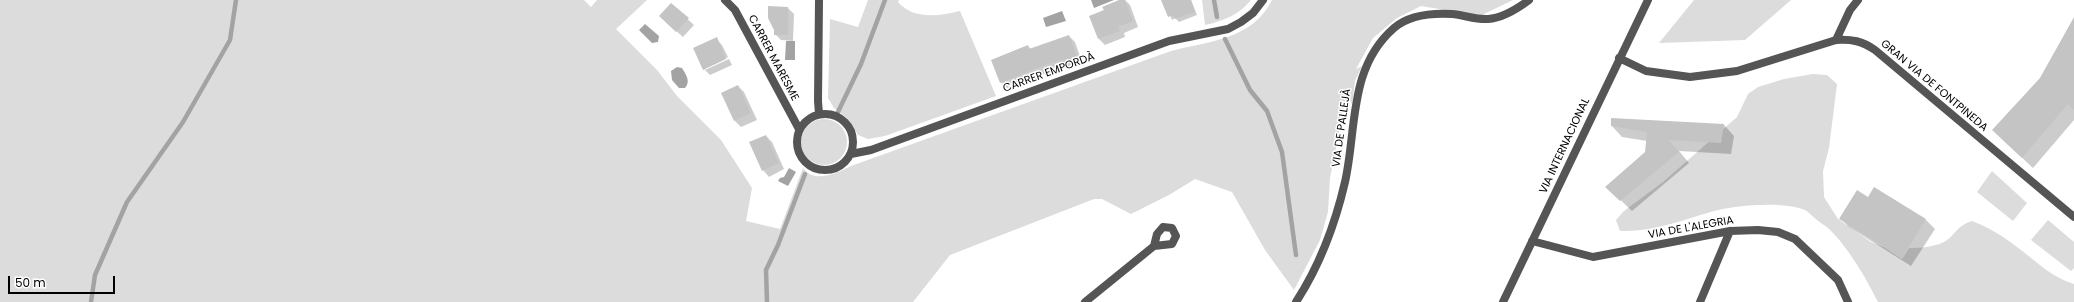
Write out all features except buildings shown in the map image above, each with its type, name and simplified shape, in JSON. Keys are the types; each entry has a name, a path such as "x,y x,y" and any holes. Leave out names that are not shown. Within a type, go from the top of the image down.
{"street":[{"name":"CARRER MARESME","path":"725,0 735,10 799,129"},
{"path":"819,0 819,114"},
{"name":"CARRER EMPORDÀ","path":"851,154 871,150 1169,41 1228,29 1242,22 1253,13 1263,0"},
{"name":"VIA DE PALLEJÀ","path":"1296,302 1313,273 1333,226 1345,181 1359,85 1367,66 1383,40 1395,27 1410,18 1430,14 1452,14 1488,19 1512,11 1529,0"},
{"name":"VIA INTERNACIONAL","path":"1503,302 1648,0"},
{"path":"1836,40 1850,10 1858,0"},
{"name":"GRAN VIA DE FONTPINEDA","path":"1619,58 1646,71 1690,77 1737,71 1836,40 1852,39 1863,42 1875,50 2074,217"},
{"path":"819,114 837,116 845,122 852,132 853,142 851,154 845,162 834,169 824,171 813,168 804,162 798,153 796,142 799,129 805,122 819,114"},
{"path":"1700,302 1730,231"},
{"name":"VIA DE L'ALEGRIA","path":"1532,241 1593,257 1730,231 1771,232 1795,239 1838,280 1848,302"},
{"path":"1085,302 1154,246"}],"shaded area":[{"path":"0,0 584,0 591,7 597,0 647,0 616,29 657,70 677,96 721,140 752,188 746,221 780,229 803,168 808,173 813,175 826,176 833,174 851,166 1171,51 1228,37 1253,23 1263,13 1272,0 1513,0 1480,16 1421,6 1397,18 1373,38 1356,69 1362,66 1355,81 1352,105 1347,92 1330,178 1328,212 1320,240 1294,290 1265,250 1232,192 1195,179 1169,195 1131,214 1102,199 1094,199 950,255 913,302 0,302"},
{"path":"868,0 899,0 898,2 904,8 911,12 927,15 960,11 996,96 885,136 868,139 858,135 848,119 834,108 828,98 830,19 858,27"},
{"path":"1091,0 1114,0 1094,8"},
{"path":"1202,0 1251,0 1241,10 1230,17 1205,25"},
{"path":"1694,0 1791,0 1745,40 1659,43"},
{"path":"1062,11 1066,21 1046,27 1043,18"},
{"path":"645,24 659,36 658,42 652,43 639,30"},
{"path":"786,41 795,41 795,60 785,60"},
{"path":"677,67 682,68 688,80 685,88 679,88 672,80 671,71"},
{"path":"1813,74 1827,75 1837,84 1829,148 1823,171 1824,197 1838,219 1871,242 1884,247 1902,259 1909,248 1927,247 1940,244 1948,239 1963,225 1972,221 1984,226 2012,243 2051,273 2074,284 2074,302 1878,302 1856,263 1836,236 1805,210 1796,207 1760,205 1735,207 1714,211 1679,222 1644,230 1620,231 1616,220 1624,211 1663,182 1737,117 1748,94 1758,87 1784,79"},
{"path":"824,119 837,123 843,129 847,142 843,155 837,161 824,165 811,161 805,155 801,142 805,129 811,123"},
{"path":"789,168 796,172 788,186 778,181 780,178 784,177"},
{"path":"1992,171 2027,203 2013,221 1977,192"},
{"path":"2048,220 2074,242 2074,268 2071,271 2031,240"}],"waterway":[{"path":"91,302 95,275 127,202 183,122 230,40 236,0"},
{"path":"837,114 861,64 885,0"},
{"path":"1214,0 1217,17"},
{"path":"1225,39 1250,90 1267,111 1282,152 1296,255"},
{"path":"767,302 766,270 778,245 805,174"}]}
